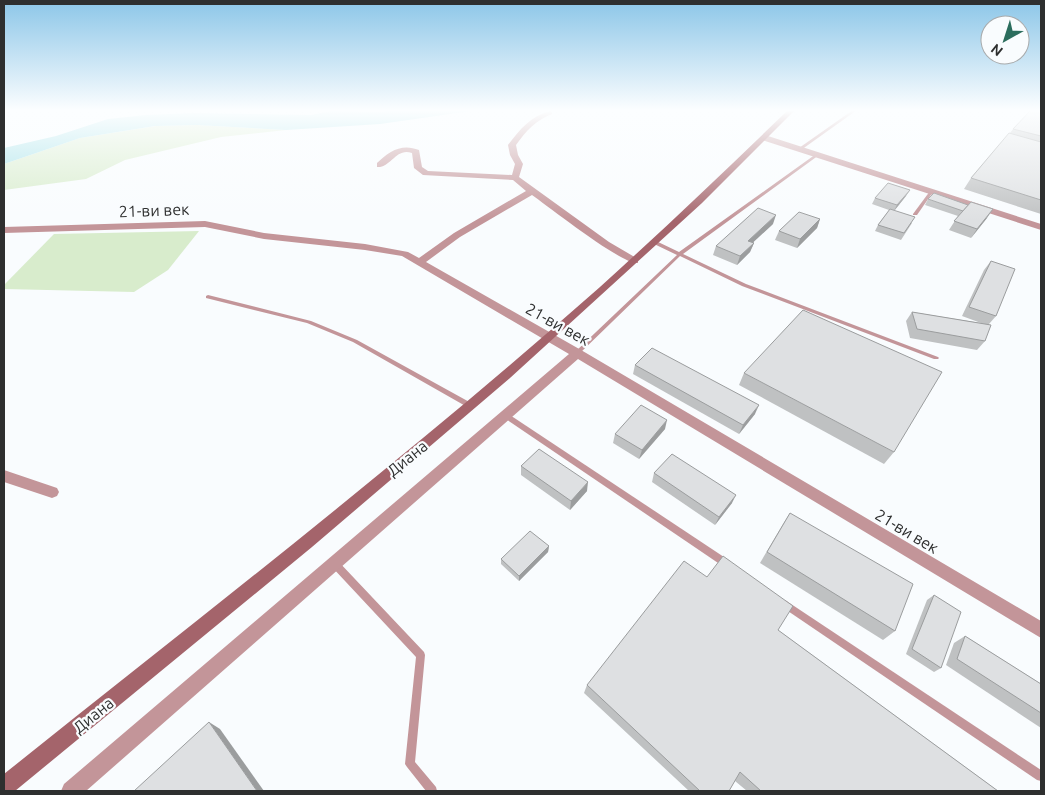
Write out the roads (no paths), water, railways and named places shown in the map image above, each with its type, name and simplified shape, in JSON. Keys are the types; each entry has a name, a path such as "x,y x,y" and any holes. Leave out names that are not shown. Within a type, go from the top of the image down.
{"main road":[{"name":"Диана","path":"4,787 471,406 635,261 755,147"}],"street":[{"path":"512,147 519,164 515,178"},
{"path":"794,147 1041,227"},
{"path":"380,165 399,150 413,150 416,152 418,168 426,173 515,178 530,192 560,210 622,255 635,261"},
{"path":"420,262 457,235 530,192"},
{"name":"21-ви век","path":"4,230 205,224 264,236 365,247 405,254 577,353 1041,630"},
{"name":"Диана","path":"71,791 504,414 577,353"},
{"path":"4,476 52,492"}],"lane":[{"path":"577,353 680,254 818,155"},
{"path":"915,214 931,192"},
{"path":"654,242 744,285 936,358"},
{"path":"208,297 309,322 355,341 471,406"},
{"path":"504,414 735,570"},
{"path":"334,563 421,655 410,764 432,791"},
{"path":"777,598 1041,776"}],"water":[{"path":"8,147 53,147 4,164 4,148"}]}
